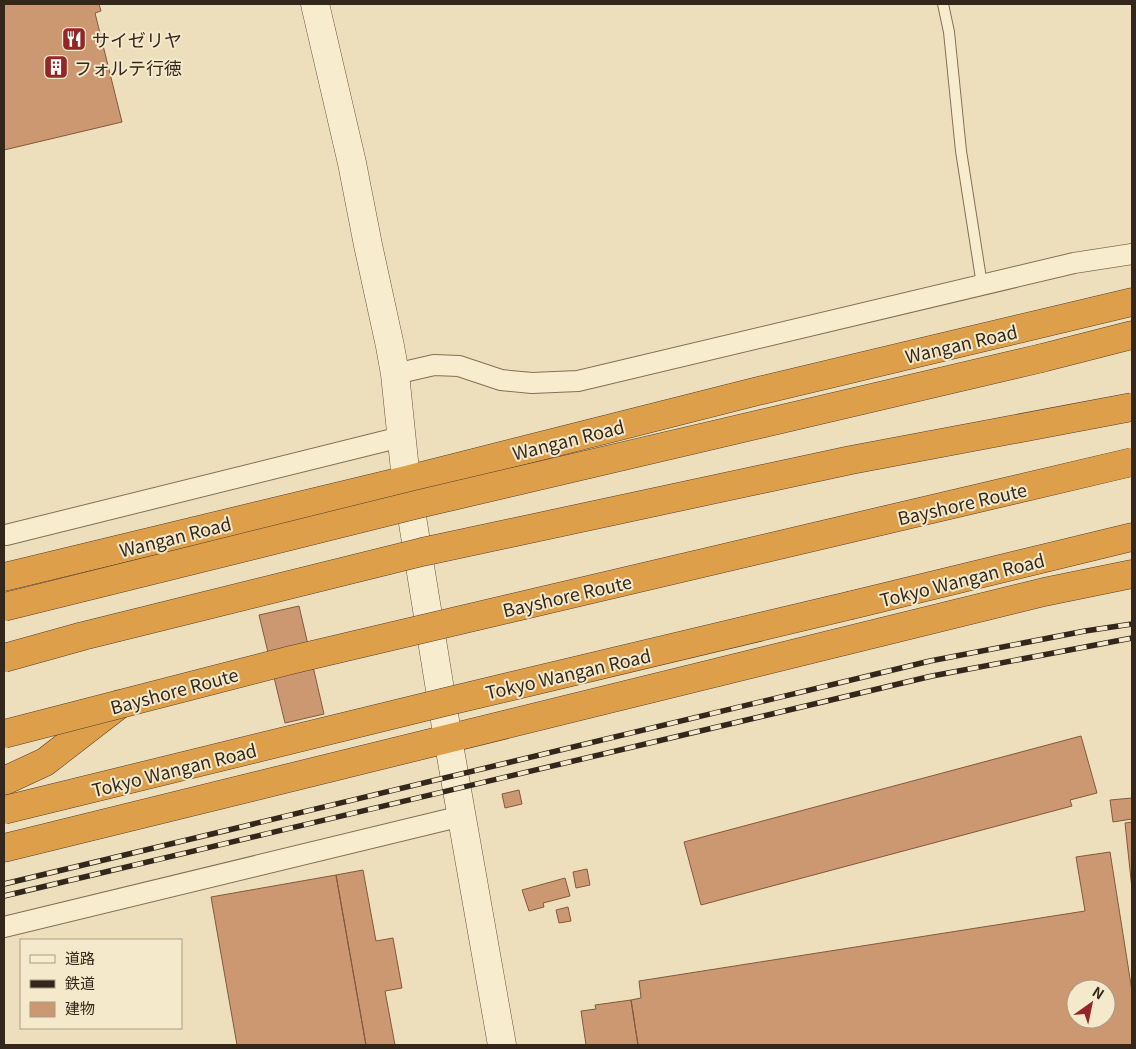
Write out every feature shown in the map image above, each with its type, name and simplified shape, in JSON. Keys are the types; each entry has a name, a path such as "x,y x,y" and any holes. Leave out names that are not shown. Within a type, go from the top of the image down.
{"highway":[{"name":"Wangan Road","path":"4,577 406,480 768,389 1132,302"},
{"path":"4,608 418,504 1042,358 1132,335"},
{"path":"4,658 422,552 851,460 1132,407"},
{"name":"Bayshore Route","path":"4,734 291,660 1132,462"},
{"name":"Tokyo Wangan Road","path":"4,810 1132,537"},
{"path":"4,848 1044,592 1132,574"},
{"path":"4,781 45,762 120,704"}],"street":[{"path":"315,4 352,163 394,374 406,480 448,739 502,1045"},
{"path":"394,374 434,365 459,366 501,380 532,383 578,381 1074,263 1132,254"},
{"path":"6,535 401,437"},
{"path":"4,927 462,816"}],"lane":[{"path":"943,4 949,32 962,151 982,285"}],"building":[{"name":"フォルテ行徳","path":"4,4 99,4 101,11 95,13 122,122 4,150"},
{"path":"299,606 324,714 285,723 259,615"},
{"path":"1081,736 1097,793 1070,800 1072,806 701,905 684,842"},
{"path":"519,790 522,804 505,808 502,794"},
{"path":"1132,798 1132,819 1113,822 1110,800"},
{"path":"1132,822 1132,889 1125,823"},
{"path":"1110,852 1132,991 1132,1045 638,1045 631,1000 641,998 639,981 1085,911 1076,857"},
{"path":"587,869 590,885 576,888 573,872"},
{"path":"363,870 376,941 393,938 402,988 385,991 395,1045 366,1045 336,875"},
{"path":"336,875 366,1045 237,1045 211,897"},
{"path":"565,878 570,896 543,903 544,907 529,911 522,890"},
{"path":"568,907 571,921 559,923 556,910"},
{"path":"631,1000 638,1045 586,1045 581,1011 596,1009 595,1005"}],"railway":[{"path":"4,884 930,661 1085,631 1132,624"},
{"path":"4,896 932,676 1132,638"}],"place":[{"name":"サイゼリヤ","path":"74,39"},
{"name":"フォルテ行徳","path":"56,67"}]}
